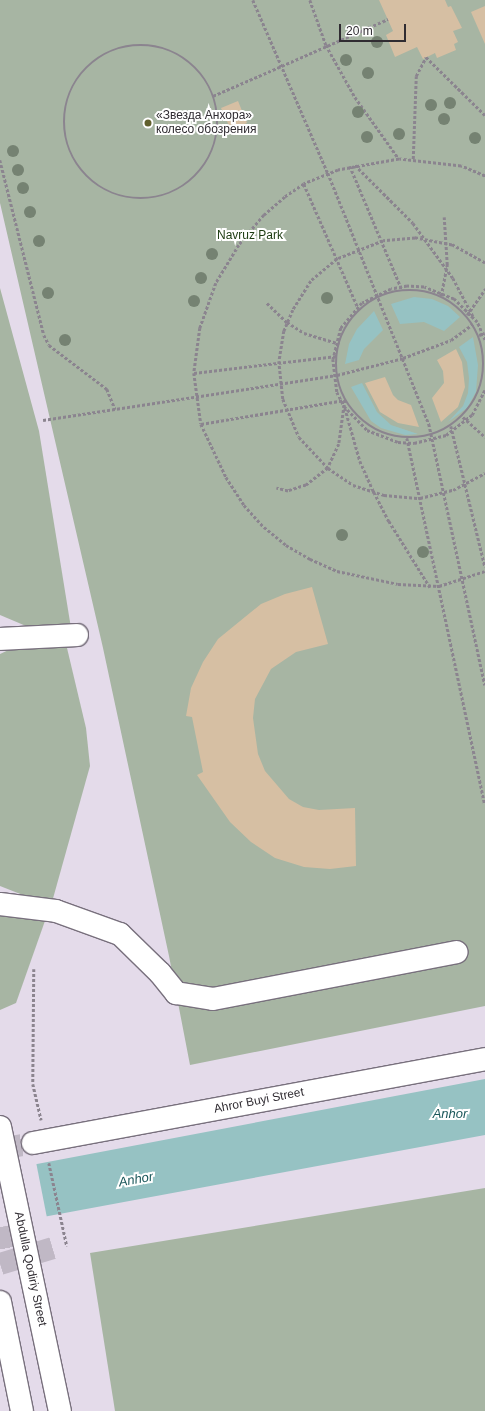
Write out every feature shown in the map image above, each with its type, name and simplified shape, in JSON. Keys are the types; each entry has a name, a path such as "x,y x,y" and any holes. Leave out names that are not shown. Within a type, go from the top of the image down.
{"street":[{"path":"0,639 77,635"},
{"path":"0,904 56,911 120,934 160,973 176,993 213,999 457,952"},
{"name":"Ahror Buyi Street","path":"39,1142 485,1059"},
{"name":"Abdulla Qodiriy Street","path":"0,1127 60,1411"},
{"path":"0,1302 22,1411"}],"path":[{"path":"254,0 379,297 431,436 485,685"},
{"path":"310,0 326,46 355,97 399,159"},
{"path":"213,96 388,19"},
{"path":"132,45 156,46 178,54 197,69 213,96 218,113 217,137 208,160 194,179 174,192 151,199 127,198 110,192 85,175 71,155 65,131 65,107 74,84 88,65 108,52 132,45"},
{"path":"413,159 416,76 426,57 485,115"},
{"path":"485,176 461,166 413,159 399,159 350,166 328,173 304,184 264,215 239,245 216,283 200,328 194,373 195,397 201,424 226,477 244,505 264,527 286,545 310,559 337,571 367,579 430,587 463,580 485,570"},
{"path":"0,160 44,334 49,345 107,389 115,409"},
{"path":"354,165 413,223 453,278 485,340"},
{"path":"350,166 383,241 402,290"},
{"path":"304,184 359,311"},
{"path":"440,296 447,265 444,217"},
{"path":"485,263 446,243 415,238 383,241 359,248 337,259 311,281 287,322 279,361 280,385 286,410 299,437 339,478 367,491 400,498 420,498 444,492 466,484 485,473"},
{"path":"430,587 389,521 360,461 344,406 333,376 336,343 350,315 367,300 391,289 424,287 454,299 477,322"},
{"path":"466,315 485,289"},
{"path":"402,290 418,290 440,296 466,315 479,335 484,359 484,383 475,401 463,417 451,426 431,436 407,438 390,436 371,427 355,413 345,400 337,375 337,356 344,330 359,311 379,297 402,290"},
{"path":"268,303 287,322 304,333 339,344"},
{"path":"43,420 280,385 337,375 403,358 452,340 473,324"},
{"path":"479,335 485,333"},
{"path":"194,373 279,361 337,356"},
{"path":"344,406 354,419 377,435 398,442 414,443 441,437 460,426 472,415 485,390"},
{"path":"201,424 345,400"},
{"path":"276,488 288,491 306,485 328,468 338,444 345,400"},
{"path":"463,417 485,437"},
{"path":"451,426 485,567"},
{"path":"407,438 440,586 485,804"},
{"path":"34,969 33,1084 39,1142"},
{"path":"49,1162 67,1246"}],"green space":[{"name":"Navruz Park","path":"0,0 485,0 485,1006 190,1065 169,956 103,648 0,203"},
{"path":"0,288 39,431 71,628 26,626 0,615"},
{"path":"13,648 67,648 86,728 90,766 52,902 33,899 0,886 0,654"},
{"path":"0,908 46,918 16,1003 0,1010"},
{"path":"485,1188 485,1411 115,1411 90,1253"}],"water":[{"path":"414,297 432,299 448,306 460,317 444,331 424,322 400,324 391,304"},
{"path":"374,311 383,330 364,349 359,360 345,364 349,344 357,329"},
{"path":"473,337 478,365 476,392 467,408 448,422 463,406 468,393 469,378 467,362 459,347"},
{"path":"362,383 377,412 391,425 418,434 405,435 381,428 371,421 351,387"},
{"name":"Anhor","path":"485,1079 485,1135 0,1225 0,1174 37,1164"}],"pier":[{"path":"36,1162 47,1218 0,1227 0,1172"}],"building":[{"path":"379,0 445,0 448,7 451,6 462,28 453,31 458,42 454,44 456,50 437,58 435,53 423,59 417,47 395,57 386,35 393,31"},
{"path":"485,6 485,44 471,12"},
{"path":"238,101 247,123 231,130 221,108"},
{"path":"456,349 462,362 465,387 458,407 441,422 432,398 444,383 443,371 437,360"},
{"path":"385,377 393,395 398,400 411,405 419,427 398,423 380,412 365,383"},
{"path":"312,587 328,644 296,652 271,669 255,699 253,718 258,754 265,771 289,799 303,807 319,810 355,808 356,866 330,869 304,867 275,858 251,842 230,822 197,775 203,772 192,717 186,716 191,688 203,662 218,639 261,604 285,594"}],"tunnel":[{"path":"0,1149 33,1143"},
{"path":"0,1227 6,1262"},
{"path":"0,1264 53,1248"}],"place":[{"name":"«Звезда Анхора» колесо обозрения","path":"148,123"}]}
